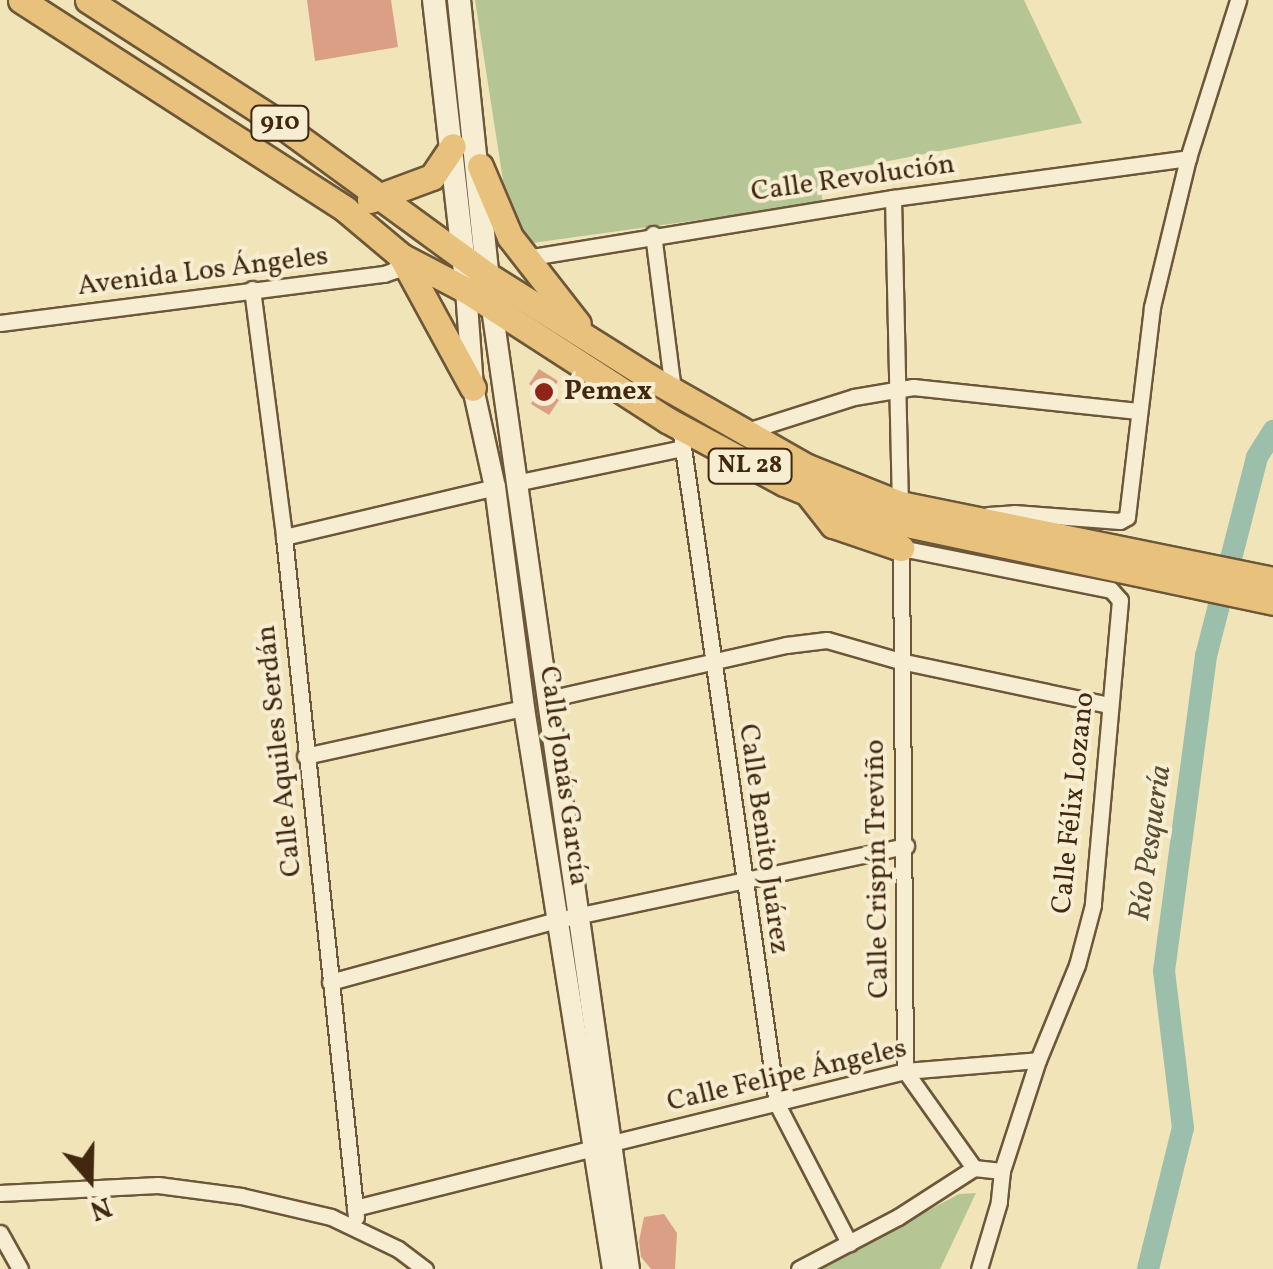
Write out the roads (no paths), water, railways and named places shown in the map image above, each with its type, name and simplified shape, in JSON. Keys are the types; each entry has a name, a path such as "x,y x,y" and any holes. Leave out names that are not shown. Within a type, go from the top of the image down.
{"main road":[{"name":"910","path":"21,0 345,209 401,256 466,290"},
{"name":"910","path":"88,0 276,120 464,258"},
{"path":"434,0 454,146 466,290"},
{"path":"459,0 480,166 487,275 500,313 528,315 616,373 649,377"},
{"path":"345,209 432,177 454,146"},
{"path":"480,166 501,218 526,258 590,340"},
{"path":"401,256 474,388"},
{"name":"NL 28","path":"464,258 742,433 838,481 900,504 1273,602"},
{"name":"NL 28","path":"466,290 683,435 810,496 860,514 1273,580"},
{"path":"683,435 717,440 742,433"},
{"path":"810,496 833,525 901,548"}],"street":[{"path":"962,518 1014,513 1120,521 1128,512 1146,334 1188,158 1238,0"},
{"name":"Calle Revolución","path":"526,258 653,234 1188,158"},
{"path":"893,198 900,504"},
{"path":"653,234 673,390"},
{"name":"Avenida Los Ángeles","path":"0,323 384,274 399,265 401,256"},
{"name":"Calle Aquiles Serdán","path":"252,289 284,537 354,1208"},
{"name":"Calle Jonás García","path":"466,290 474,388 505,485 548,699 566,918"},
{"name":"Calle Jonás García","path":"500,313 505,485 524,708 566,918 601,1146 613,1269"},
{"path":"742,433 808,409 900,388 1138,411"},
{"path":"284,537 505,485 683,435"},
{"name":"Calle Benito Juárez","path":"683,435 711,661 776,1104 849,1243"},
{"name":"Calle Félix Lozano","path":"901,548 1111,590 1120,606 1093,905 1072,980 1038,1060 1002,1171 999,1202 979,1269"},
{"name":"Calle Crispín Treviño","path":"901,548 905,1071"},
{"path":"548,699 711,661 827,640 900,661 1109,706"},
{"path":"305,756 524,708"},
{"path":"330,982 566,918 906,846"},
{"name":"Calle Felipe Ángeles","path":"354,1208 905,1071 1038,1060"},
{"path":"905,1071 974,1168"},
{"name":"Calle Jonás García","path":"601,1146 629,1269"},
{"path":"799,1269 974,1168 1002,1171"},
{"path":"0,1193 182,1186 302,1209 358,1229 425,1269"},
{"path":"354,1208 358,1229"},
{"path":"0,1232 20,1269"}],"waterway":[{"name":"Río Pesquería","path":"1148,1269 1183,1128 1164,971 1206,656 1257,457 1273,431"}],"place":[{"name":"Pemex","path":"544,392"}]}
